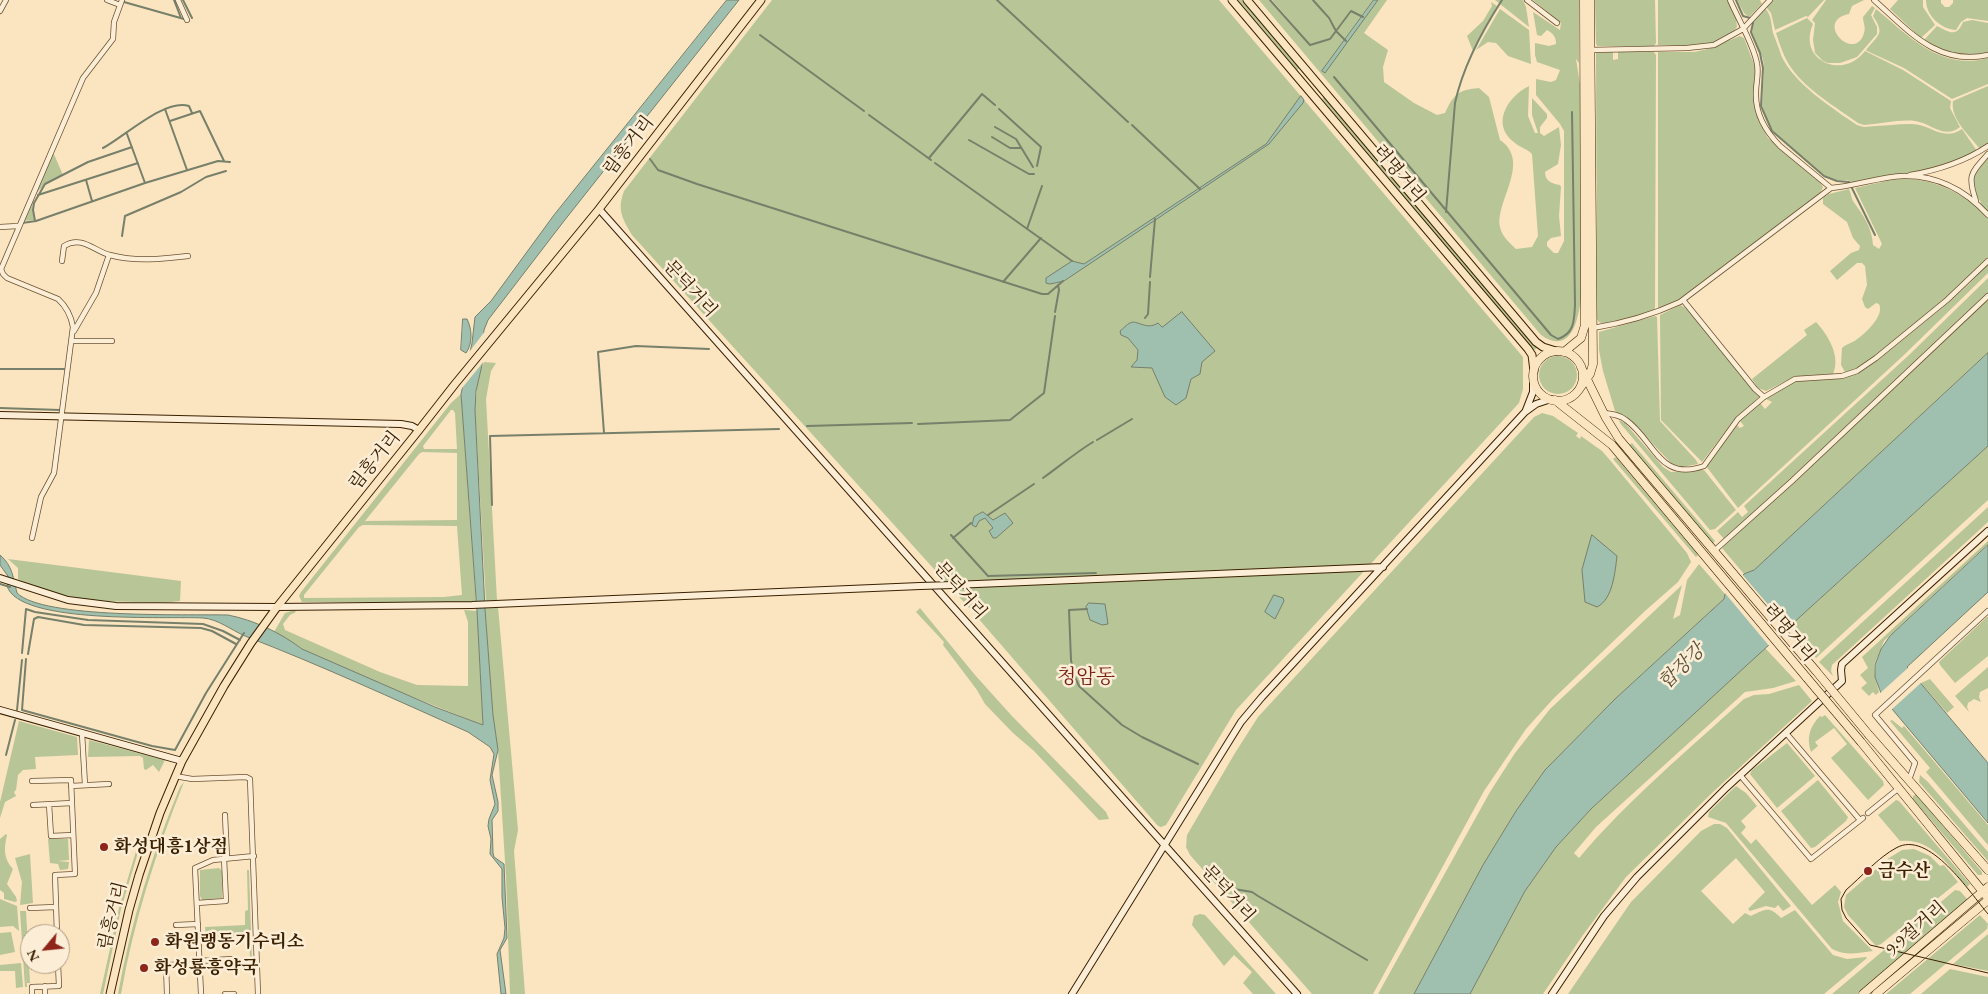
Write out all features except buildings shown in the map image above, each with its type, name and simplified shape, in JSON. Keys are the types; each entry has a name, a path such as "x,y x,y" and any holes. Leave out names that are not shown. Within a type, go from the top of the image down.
{"highway":[{"path":"1584,0 1587,48 1593,364 1587,379 1578,391 1571,397 1563,400 1553,400 1539,391 1534,374 1542,357 1560,351 1580,338 1585,326 1587,48 1590,0"},
{"path":"1560,351 1572,355 1582,367 1582,384 1578,391"},
{"name":"려명거리","path":"1582,367 1603,412 1619,439 1869,735 1988,870"},
{"name":"려명거리","path":"1553,400 1612,445 1987,895"},
{"name":"9·9절거리","path":"1863,994 1987,895"},
{"name":"9·9절거리","path":"1876,994 1987,895"}],"main road":[{"name":"림흥거리","path":"110,994 138,875 175,776 224,686 251,643 277,607 420,430 454,384 599,209 761,0"},
{"name":"려명거리","path":"1232,0 1528,349 1532,355 1534,374"},
{"name":"려명거리","path":"1247,0 1536,342 1543,347 1560,351"}],"street":[{"path":"0,12 6,0"},
{"path":"32,538 41,497 54,473 73,333 69,313 64,304 58,299 7,278 1,269 83,78 113,39 114,22 121,2 107,0"},
{"path":"178,0 188,20"},
{"path":"1527,0 1557,22"},
{"path":"1730,0 1756,61 1757,108 1767,131 1780,146 1831,188"},
{"path":"1587,48 1705,47 1722,42 1743,29 1770,0"},
{"path":"1874,0 1921,41 1937,51 1965,58 1988,55"},
{"path":"1593,328 1653,314 1683,300 1831,188 1850,186 1952,165 1971,157 1988,146"},
{"path":"1977,204 1970,186 1970,179 1974,170 1988,154"},
{"path":"1902,176 1927,178 1941,182 1969,196 1988,215"},
{"name":"문덕거리","path":"599,209 1298,994"},
{"path":"0,227 18,226"},
{"path":"62,260 64,246 72,243 84,243 109,255 148,259 188,256"},
{"path":"73,333 96,293 109,255"},
{"path":"1603,412 1618,415 1628,421 1668,465 1683,470 1704,466 1738,419 1764,397 1795,379 1842,376 1857,371 1876,358 1947,300 1988,261"},
{"path":"1715,554 1988,296"},
{"path":"1683,300 1755,389 1764,397"},
{"path":"72,341 112,341"},
{"path":"1525,412 1533,392 1534,374"},
{"path":"1072,994 1241,722 1525,412 1536,404 1553,400"},
{"path":"0,415 401,424 420,430"},
{"path":"1552,994 1604,916 1637,877 1740,775 1842,681 1840,670 1842,664 1988,531"},
{"path":"0,578 68,600 100,605 277,607 472,605 1383,568"},
{"path":"1909,780 1915,763 1875,715 1988,611"},
{"path":"0,710 182,761"},
{"path":"82,733 85,785"},
{"path":"1740,775 1811,859 1861,819 1786,733"},
{"path":"175,776 192,779 246,777 250,779 258,994"},
{"path":"32,781 71,780 75,874 55,875 57,924"},
{"path":"71,786 109,784"},
{"path":"1868,813 1899,788"},
{"path":"33,805 72,803"},
{"path":"49,804 51,836 73,835"},
{"path":"197,903 226,902 225,816"},
{"path":"201,994 195,868 213,860 254,856"},
{"path":"30,908 56,907"},
{"path":"176,925 198,924"},
{"path":"167,994 166,966 232,959"},
{"path":"32,994 32,987 59,986 58,974"},
{"path":"45,986 45,994"},
{"path":"225,994 234,994"}],"green space":[{"path":"772,0 1219,0 1523,357 1523,389 1519,403 1236,710 1166,825 1158,826 971,610 632,235 626,224 621,209 624,191"},
{"path":"1238,0 1242,0 1300,68 1297,70"},
{"path":"1259,0 1270,0 1310,45 1330,40 1336,31 1345,40 1323,71 1378,0 1387,0 1364,33 1388,50 1383,67 1384,82 1414,103 1437,115 1445,113 1454,97 1466,90 1479,88 1489,97 1500,140 1509,149 1513,159 1513,170 1502,206 1500,227 1504,237 1516,249 1532,247 1538,236 1532,154 1517,145 1508,136 1503,120 1508,104 1529,86 1528,116 1535,133 1538,133 1532,115 1532,98 1547,114 1547,118 1540,127 1540,133 1544,136 1559,127 1561,145 1558,164 1545,172 1548,180 1561,187 1559,216 1561,236 1551,238 1547,242 1547,246 1554,253 1558,253 1564,241 1564,131 1536,95 1536,79 1551,82 1556,80 1560,70 1537,62 1535,43 1549,46 1556,44 1556,42 1551,32 1547,30 1541,36 1537,35 1533,12 1560,30 1561,23 1533,0 1579,0 1579,63 1576,59 1580,84 1581,299 1575,325 1566,338 1559,341 1551,340 1541,335"},
{"path":"1272,0 1313,0 1336,31 1329,39 1310,44"},
{"path":"1314,0 1374,0 1362,16 1350,11 1336,30"},
{"path":"1495,0 1523,0 1529,27"},
{"path":"1595,0 1655,0 1656,43 1654,46 1597,46"},
{"path":"1658,0 1727,0 1736,19 1737,27 1730,35 1712,43 1690,46 1658,45"},
{"path":"1737,0 1760,0 1762,4 1749,17 1744,13"},
{"path":"1773,0 1824,0 1808,17 1806,16 1775,30 1771,13 1766,7"},
{"path":"1826,0 1864,0 1852,6 1849,14 1839,18 1835,24 1840,38 1853,44 1859,41 1864,33 1863,17 1872,6 1875,8 1871,15 1877,27 1877,34 1857,57 1840,63 1828,63 1815,53 1813,40 1815,23 1812,20"},
{"path":"1898,0 1923,0 1923,7 1935,25 1921,38 1890,9"},
{"path":"1926,0 1941,0 1945,7 1949,7 1953,0 1988,0 1988,21 1967,18 1961,22 1956,30 1950,29 1935,21 1929,11"},
{"path":"1491,2 1497,6 1473,51 1467,36 1483,21 1492,6"},
{"path":"1765,8 1770,17 1773,33 1781,55 1787,65 1804,85 1836,111 1857,125 1864,127 1912,124 1949,134 1962,129 1977,151 1940,167 1852,183 1848,180 1837,180 1824,175 1776,135 1768,123 1762,105 1763,59 1752,31 1754,21"},
{"path":"1500,9 1529,30 1531,64 1508,56 1496,43 1488,42 1476,50"},
{"path":"1876,9 1914,40 1941,56 1955,60 1971,61 1988,58 1988,84 1952,99 1904,68 1867,51 1879,34 1879,27 1873,16"},
{"path":"1352,11 1362,17 1345,39 1337,31"},
{"path":"1807,18 1813,24 1810,37 1811,48 1816,56 1824,62 1834,65 1845,64 1856,60 1865,51 1903,70 1951,101 1950,108 1960,127 1948,132 1915,121 1864,125 1832,105 1814,92 1792,69 1784,56 1776,33"},
{"path":"1972,20 1988,23 1988,53 1973,55 1944,52 1924,40 1937,26 1956,32 1963,22"},
{"path":"1740,36 1744,38 1755,67 1754,104 1761,125 1768,138 1819,180 1823,187 1819,196 1682,299 1658,310 1658,52 1694,52 1708,49"},
{"path":"1613,52 1613,60 1618,59 1618,52 1654,52 1656,55 1655,307 1652,312 1604,324 1597,319 1596,53"},
{"path":"1988,86 1988,144 1980,149 1958,121 1953,108 1953,101"},
{"path":"1324,97 1537,348 1534,350 1322,99"},
{"path":"53,152 63,175 48,183 38,192 33,203 34,220 22,221"},
{"path":"1988,157 1988,257 1961,286 1908,331 1869,360 1855,369 1845,372 1841,365 1842,348 1865,333 1877,318 1880,308 1879,304 1876,303 1868,309 1865,307 1862,299 1867,285 1865,266 1862,263 1857,263 1837,280 1830,271 1851,253 1859,250 1860,246 1853,238 1847,222 1823,204 1823,198 1829,194 1849,189 1853,201 1869,227 1873,245 1879,249 1882,244 1855,188 1899,179 1924,181 1934,183 1961,195 1976,207 1981,202 1974,189 1974,178"},
{"path":"1988,264 1988,273 1905,354 1738,508 1706,466 1734,427 1737,425 1740,428 1744,426 1740,421 1748,412 1760,403 1765,409 1772,402 1766,399 1795,381 1842,378 1859,373 1942,308"},
{"path":"1988,278 1988,294 1888,390 1725,540 1717,531 1738,512 1742,517 1748,512 1744,506 1909,355"},
{"path":"1988,298 1988,353 1752,572 1744,574 1722,548"},
{"path":"1680,305 1687,309 1708,331 1760,396 1735,419 1702,462 1661,420 1660,315"},
{"path":"1657,317 1660,421 1698,464 1682,467 1672,464 1630,420 1615,411 1603,371 1599,350 1599,332"},
{"path":"1816,322 1832,346 1835,360 1833,374 1794,377 1766,391 1758,388 1752,379 1807,335 1804,330"},
{"path":"1558,356 1572,361 1577,375 1572,389 1558,394 1544,389 1539,375 1544,361"},
{"path":"484,362 496,363 491,371 486,399 497,600 486,601 475,410 478,377"},
{"path":"461,394 476,602 302,602 299,596 301,592 451,403","holes":["451,410 455,413 457,449 424,449 423,446","422,452 457,453 457,520 365,521","363,525 457,526 462,595 444,597 304,598 304,595 359,527"]},
{"path":"1542,413 1553,416 1578,433 1576,436 1580,439 1581,436 1602,451 1687,553 1691,562 1678,582 1553,699 1526,729 1484,791 1373,994 1312,994 1190,855 1186,847 1187,835 1258,717 1534,417"},
{"path":"1619,420 1625,423 1663,467 1671,472 1704,470 1736,510 1715,529 1710,530"},
{"path":"1632,443 1715,541 1712,544 1629,445"},
{"path":"1988,446 1988,500 1816,658 1790,626"},
{"path":"1616,457 1698,555 1696,557 1613,459"},
{"path":"1988,507 1988,522 1832,665 1831,671 1833,676 1819,662"},
{"path":"1988,541 1988,544 1884,641 1874,665 1879,692 1876,695 1873,692 1869,696 1861,688 1867,683 1860,675 1868,668 1862,657"},
{"path":"8,559 181,581 180,601 112,601 64,595 33,586 18,579 18,568"},
{"path":"1699,564 1725,594 1724,599 1615,699 1545,770 1516,811 1483,865 1414,994 1378,994 1490,792 1515,753 1550,709 1682,585 1673,619 1680,615 1687,580"},
{"path":"498,607 518,830 514,851 525,994 510,994 506,877 498,750 493,715 485,608"},
{"path":"920,608 975,675 1011,715 1106,812 1109,819 1099,820 1034,751 1013,733 985,704 977,690 943,645 944,642 916,612"},
{"path":"294,610 296,612 290,615 283,624 285,630 380,672 417,685 468,686 468,622 464,610 477,611 483,725 375,682 302,649 274,632 285,613"},
{"path":"1988,616 1988,656 1955,683 1939,662"},
{"path":"1765,648 1796,681 1773,688 1745,692 1596,827 1574,853 1579,858 1638,796 1744,699 1799,685 1812,701 1713,792 1626,877 1583,935 1543,994 1470,994 1525,891 1556,847 1591,809"},
{"path":"1988,667 1988,688 1980,692 1981,702 1974,699 1968,703 1969,712 1955,696"},
{"path":"1930,679 1954,707 1947,713 1921,683"},
{"path":"1825,715 1883,781 1884,785 1868,800 1831,758 1847,744 1834,728 1815,742 1818,746 1811,752 1809,737 1811,728 1820,716"},
{"path":"1892,720 1902,728 1904,726 1988,825 1988,845 1926,772 1930,768 1890,721"},
{"path":"19,721 77,737 78,755 35,757 36,769 23,770 18,775 14,792 16,796 5,802 0,818 0,802"},
{"path":"89,740 165,760 159,772 153,765 146,770 144,769 143,758 140,756 88,757"},
{"path":"1787,743 1815,776 1777,808 1750,774 1752,770"},
{"path":"1920,775 1988,852 1988,861 1919,782"},
{"path":"1818,780 1848,817 1846,821 1815,847 1811,848 1781,811"},
{"path":"184,782 147,886 132,940 121,994 118,994 129,941 143,889 170,812 180,787"},
{"path":"1736,786 1746,793 1757,806 1741,821 1746,827 1741,833 1751,844 1756,839 1812,905 1835,885 1841,892 1838,902 1843,921 1873,951 1847,953 1832,949 1726,823 1708,817 1709,812"},
{"path":"1916,794 1982,872 1982,875 1978,875 1913,799 1913,796"},
{"path":"1896,800 1899,801 1970,884 1967,887 1946,862 1930,848 1911,841 1900,841 1878,815"},
{"path":"1714,824 1720,824 1727,828 1791,906 1783,911 1778,905 1775,908 1766,906 1750,911 1748,909 1765,892 1736,858 1701,891 1733,924 1745,913 1751,916 1764,910 1770,910 1781,918 1795,910 1833,955 1847,959 1867,958 1824,994 1568,994 1631,902 1701,831"},
{"path":"6,834 6,857 13,869 7,884 16,897 17,901 15,902 4,899 4,893 0,890 0,839"},
{"path":"48,839 68,839 69,860 58,861 69,862 68,869 60,870 58,864 50,863"},
{"path":"137,848 139,849 121,909 103,994 100,994 119,908"},
{"path":"1914,849 1930,856 1940,866 1944,865 1958,882 1876,946 1848,915 1844,907 1846,895 1889,858 1902,850"},
{"path":"30,854 33,903 20,905 22,882 15,858"},
{"path":"219,868 222,871 222,898 202,900 200,896 200,870"},
{"path":"247,870 249,870 252,961 250,959 249,936 206,937 205,927 245,925 245,911 248,910"},
{"path":"1955,890 1960,891 1968,900 1857,994 1832,994"},
{"path":"0,899 17,906 19,931 13,926 0,927"},
{"path":"20,911 26,911 27,924 24,924 24,916 24,924 21,924"},
{"path":"1205,915 1276,994 1253,994 1243,983 1252,972 1234,955 1224,966 1192,925 1194,916"},
{"path":"1980,915 1988,924 1987,929 1910,994 1886,994"},
{"path":"11,932 15,952 0,955 0,933"},
{"path":"1988,934 1988,971 1953,964"},
{"path":"20,963 23,987 16,988 15,971 0,971 0,965"},
{"path":"1950,969 1988,977 1988,994 1921,994"},
{"path":"24,974 26,974 27,987 25,987"},
{"path":"27,974 30,974 30,983 27,983"}],"water":[{"path":"727,0 739,0 564,221 488,320 484,330 482,365 476,391 475,410 485,609 493,715 498,750 492,775 498,802 498,811 492,820 493,853 494,857 504,864 507,938 500,950 506,994 501,994 497,954 504,938 505,928 502,869 490,854 491,839 488,826 495,804 490,780 494,754 490,747 468,732 329,670 245,636 214,620 203,618 97,616 65,613 38,607 17,598 7,586 10,579 0,565 0,555 8,563 17,593 32,601 55,607 84,611 228,615 238,617 267,628 302,649 435,707 483,725 477,611 461,394 472,343 475,317 491,301 554,215"},
{"path":"1374,0 1378,0 1325,73 1322,71"},
{"path":"1301,96 1304,100 1303,103 1269,144 1064,281 1046,283 1046,278 1072,261 1084,264 1266,144"},
{"path":"1182,312 1215,351 1202,362 1200,374 1191,379 1186,398 1176,405 1165,397 1152,368 1131,367 1137,360 1138,350 1128,338 1121,335 1120,331 1133,322 1150,326 1158,323 1162,327"},
{"path":"463,319 467,319 471,332 470,345 466,353 461,350"},
{"name":"합장강","path":"1988,353 1988,446 1591,809 1556,847 1525,891 1470,994 1414,994 1483,865 1516,811 1545,770 1615,699 1724,599 1725,594 1744,574 1754,570"},
{"path":"983,512 993,520 1005,513 1013,523 996,538 993,538 989,531 993,528 985,518 979,521 976,527 972,525 974,517"},
{"path":"1592,535 1617,556 1610,592 1607,598 1597,607 1585,602 1582,570"},
{"path":"1988,545 1988,592 1907,667 1988,763 1988,823 1892,709 1881,693 1875,677 1875,665 1881,649 1890,636"},
{"path":"1274,595 1283,598 1284,601 1275,619 1265,612"},
{"path":"1089,603 1105,604 1108,624 1102,625 1090,620 1086,607"}],"pier":[{"path":"486,330 485,360 458,393 466,356"},
{"path":"1741,573 1790,630 1770,647 1724,592"},
{"path":"1909,667 1922,682 1890,711 1878,695"}],"waterway":[{"path":"174,0 181,18"},
{"path":"183,0 192,18"},
{"path":"997,0 1128,122"},
{"path":"1270,0 1310,45 1330,39 1336,31 1346,41"},
{"path":"1313,0 1329,18 1336,31 1351,11 1363,17"},
{"path":"1446,212 1455,103 1458,89 1474,49 1502,0"},
{"path":"1736,0 1743,16 1750,18 1753,23 1751,32 1760,53 1763,68 1761,106 1772,131 1824,176 1837,181 1849,182 1875,235"},
{"path":"124,2 184,19"},
{"path":"760,35 864,111"},
{"path":"1334,77 1551,335 1558,339 1571,330 1575,311 1572,112"},
{"path":"929,158 982,94 995,105"},
{"path":"103,148 145,120 168,108 179,105 189,106 192,113"},
{"path":"165,109 187,170"},
{"path":"999,109 1041,147 1037,166"},
{"path":"170,121 200,111 224,161"},
{"path":"869,115 931,160"},
{"path":"1132,125 1200,189"},
{"path":"995,127 1016,139 1033,167"},
{"path":"127,134 145,183"},
{"path":"992,137 1010,148 1021,148"},
{"path":"969,140 1029,174 1034,174"},
{"path":"35,221 34,203 45,184 88,162 132,147"},
{"path":"650,159 658,170 697,184 1042,294 1048,294 1063,281"},
{"path":"22,223 36,221 145,183 218,161 230,162"},
{"path":"38,195 138,163"},
{"path":"935,163 1072,261"},
{"path":"122,236 125,216 181,192 206,177 226,171"},
{"path":"86,180 92,201"},
{"path":"1027,229 1042,186"},
{"path":"1150,277 1155,219"},
{"path":"1003,282 1041,238"},
{"path":"1145,318 1148,314 1150,282"},
{"path":"1055,312 1059,290 1058,285"},
{"path":"918,424 1010,420 1044,393 1055,316"},
{"path":"604,433 598,352 636,346 709,349"},
{"path":"0,369 64,369"},
{"path":"0,408 60,410"},
{"path":"1097,440 1132,419"},
{"path":"807,426 912,423"},
{"path":"492,505 490,436 779,429"},
{"path":"1043,478 1093,442"},
{"path":"988,515 1034,484"},
{"path":"953,538 971,523"},
{"path":"951,535 988,576 1096,573"},
{"path":"0,584 10,587"},
{"path":"22,653 26,609 88,620 203,624 223,631 240,640"},
{"path":"1087,609 1069,610 1071,660 1074,675 1079,686 1122,725 1142,737 1198,764"},
{"path":"28,654 34,619 38,617 84,625 201,628 212,631 236,644"},
{"path":"26,659 22,710 152,746 175,750 206,693 244,633"},
{"path":"17,710 22,660"},
{"path":"6,755 15,720"},
{"path":"1228,888 1252,892 1367,960"}],"tram line":[{"path":"1988,914 1948,866 1922,847 1909,845 1896,848 1883,857 1846,890 1841,899 1842,910 1846,918 1870,945 1988,973"}],"place":[{"name":"화성대흥1상점","path":"104,847"},
{"name":"금수산","path":"1868,871"},
{"name":"화원랭동기수리소","path":"155,942"},
{"name":"화성룡흥약국","path":"144,968"}],"district":[{"name":"청암동","path":"1086,678"}]}
